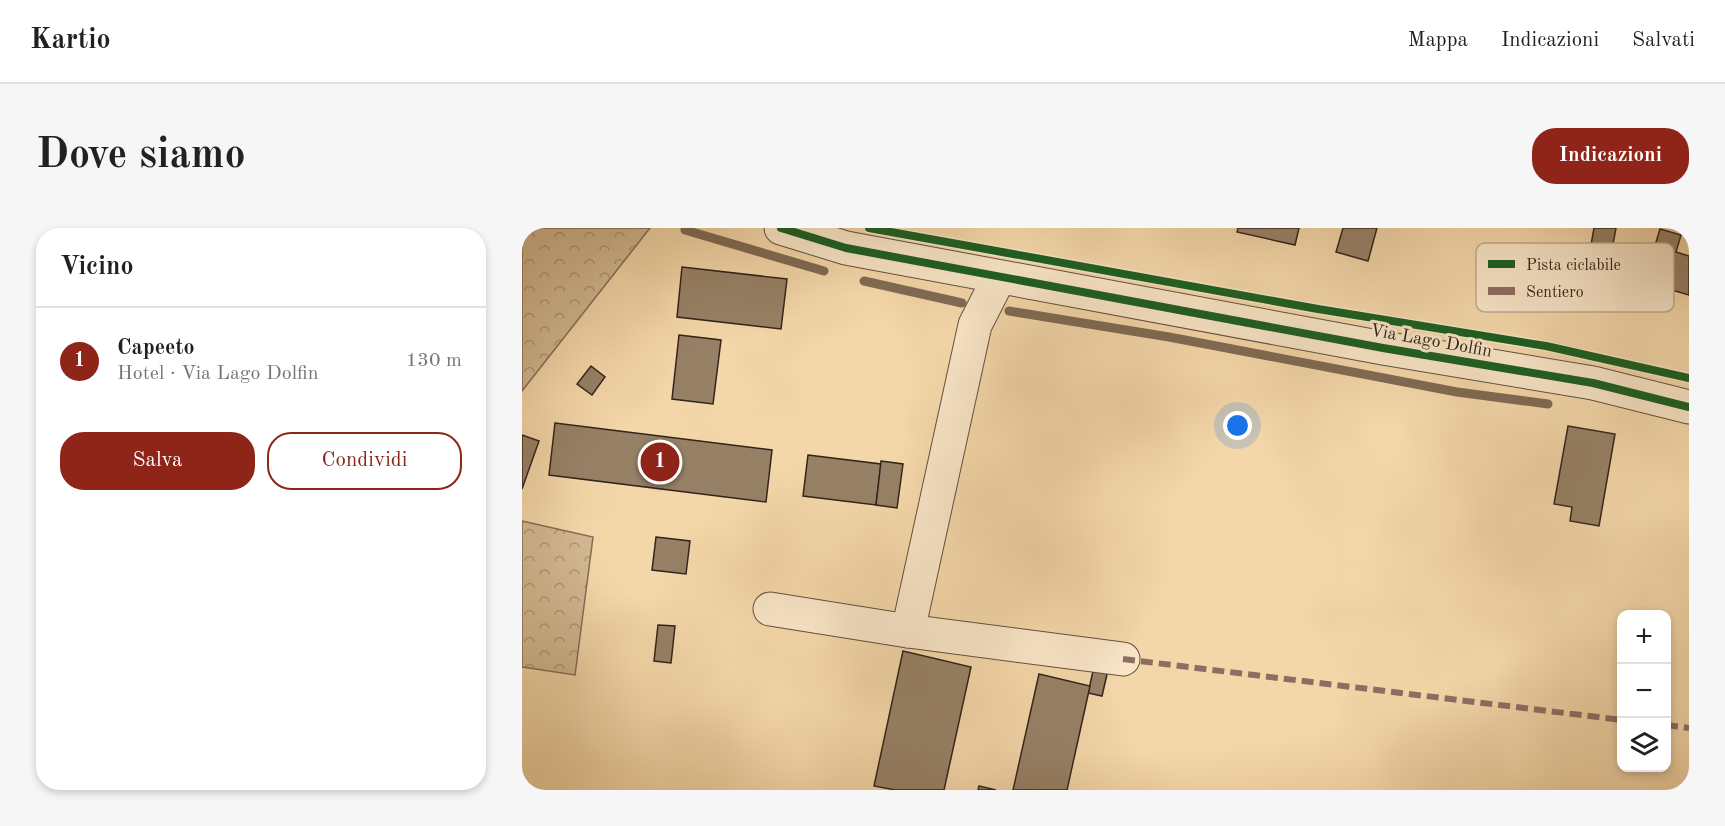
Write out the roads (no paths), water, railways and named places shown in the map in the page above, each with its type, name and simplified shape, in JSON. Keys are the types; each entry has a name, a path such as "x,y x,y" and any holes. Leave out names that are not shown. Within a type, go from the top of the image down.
{"street":[{"name":"Via Lago Dolfin","path":"781,228 846,249 1593,383 1689,407"},
{"path":"908,631 975,325 999,278"},
{"path":"770,609 908,631 1123,659"}],"waterway":[{"path":"685,230 824,271"},
{"path":"864,281 962,303"},
{"path":"1009,311 1169,337 1457,392 1548,404"}],"place":[{"name":"Capeeto","path":"660,462"}]}
